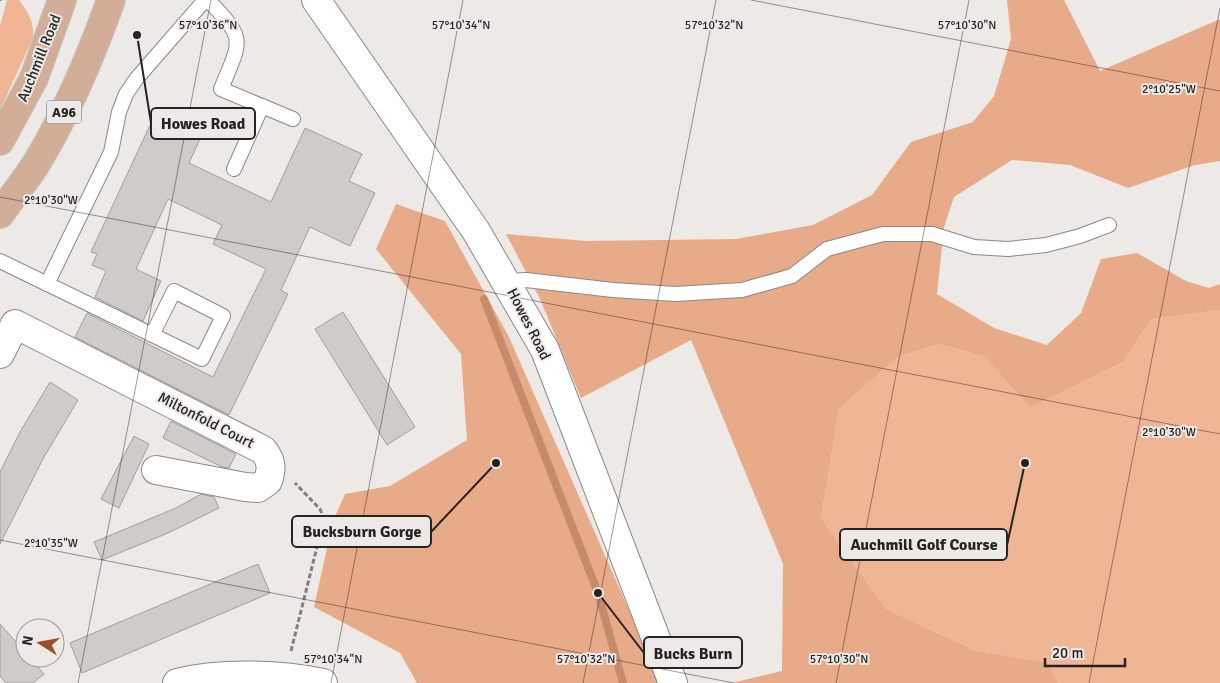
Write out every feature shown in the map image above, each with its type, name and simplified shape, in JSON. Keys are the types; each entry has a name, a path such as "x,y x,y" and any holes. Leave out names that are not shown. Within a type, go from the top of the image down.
{"main road":[{"name":"Auchmill Road","path":"0,140 34,78 62,0"},
{"name":"A96","path":"0,214 35,164 65,110 89,58 111,0"}],"street":[{"name":"Howes Road","path":"316,0 438,175 507,281 545,350 673,683"},
{"name":"Miltonfold Court","path":"0,354 15,324 263,450 272,468"},
{"path":"156,470 245,488 258,488 268,481 272,468"},
{"path":"177,683 207,678 231,677 286,679 323,683"}],"lane":[{"path":"47,284 111,152 119,112 126,94 137,78 207,0 232,24 238,38 235,55 221,89 294,119"},
{"path":"234,169 262,106"},
{"path":"507,281 526,280 613,290 675,294 742,290 792,276 827,249 882,234 932,234 974,247 1008,249 1046,245 1080,236 1109,225"},
{"path":"0,262 202,360 223,316 174,291 152,335"}],"path":[{"path":"272,468 284,471 320,509 324,519 286,679"}],"shaded area":[{"path":"7,0 19,0 23,5 32,22 33,38 0,110 0,26"},
{"path":"1007,0 1064,0 1100,71 1220,19 1220,161 1195,165 1128,188 1070,165 1012,160 954,197 944,227 937,294 994,328 1047,345 1081,313 1101,259 1137,253 1186,281 1209,288 1220,284 1220,310 1151,319 1123,362 1030,408 985,357 939,344 898,357 839,409 821,518 886,609 974,650 1048,663 1059,683 731,683 782,671 783,564 691,340 581,398 540,299 506,234 586,241 736,239 813,225 872,195 911,142 973,122 994,96 1011,39"},
{"path":"396,204 445,221 509,337 661,683 417,683 400,653 314,607 333,521 345,494 390,486 467,440 461,354 376,249"},
{"path":"1220,310 1220,683 1059,683 1048,663 974,650 886,609 821,518 839,409 898,357 939,344 985,357 1030,408 1123,362 1151,319"}],"building":[{"path":"158,108 204,130 189,163 271,202 305,128 362,154 349,181 375,193 350,246 310,227 281,290 288,294 229,415 75,337 87,313 213,377 266,269 213,244 222,225 168,199 136,269 161,281 143,321 95,297 106,271 92,265 97,254 91,252"},
{"path":"343,312 415,427 387,445 315,329"},
{"path":"50,382 78,400 44,457 0,544 0,472 20,432"},
{"path":"171,421 236,454 229,468 222,467 163,438"},
{"path":"134,436 149,444 119,508 101,499"},
{"path":"201,494 214,497 219,508 168,533 102,560 94,542 176,508"},
{"path":"258,564 270,593 82,673 70,643"},
{"path":"0,624 15,641 15,668 39,668 44,674 33,683 6,683 0,676"}],"waterway":[{"path":"484,299 598,593 623,683"}],"place":[{"name":"Howes Road","path":"137,35"},
{"name":"Bucksburn Gorge","path":"496,463"},
{"name":"Auchmill Golf Course","path":"1025,463"},
{"name":"Bucks Burn","path":"598,593"}]}
